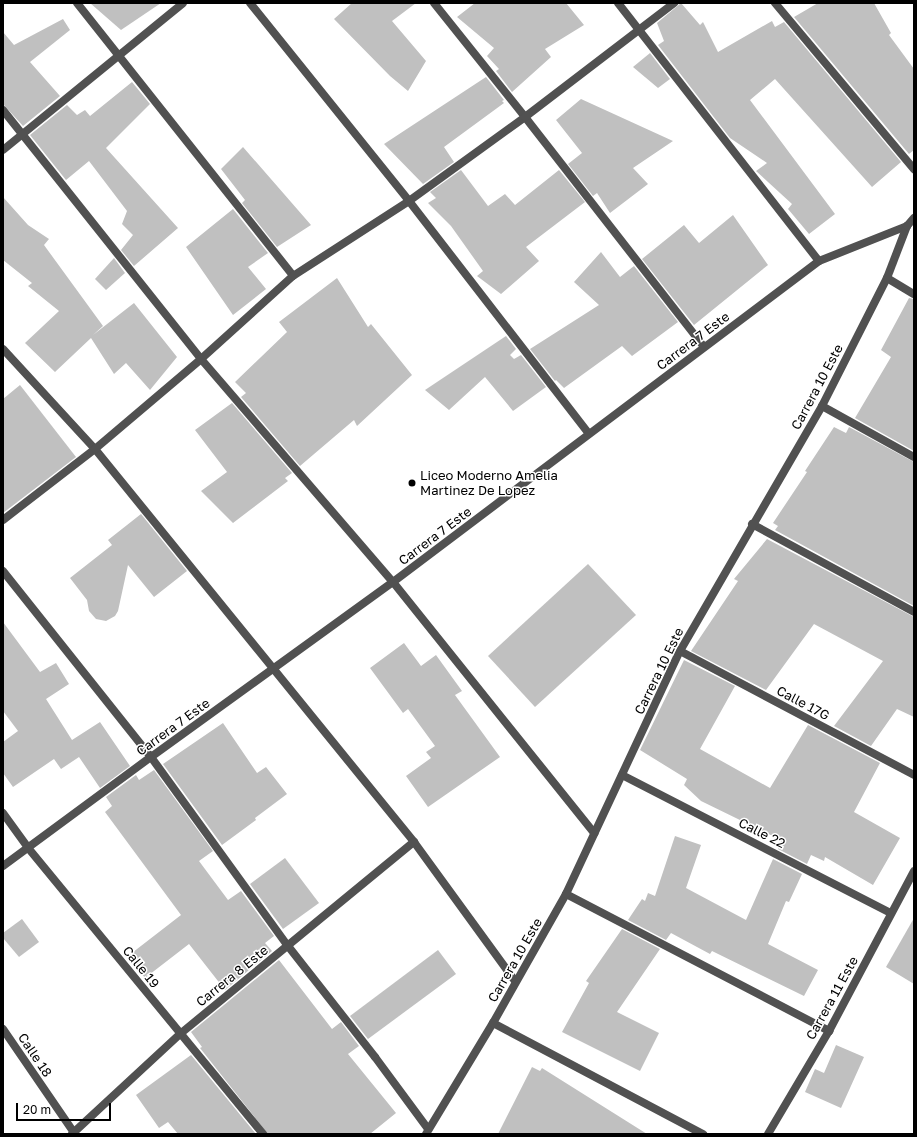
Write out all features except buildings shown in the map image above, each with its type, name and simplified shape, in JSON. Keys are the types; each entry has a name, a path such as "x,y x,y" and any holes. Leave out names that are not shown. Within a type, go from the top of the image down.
{"street":[{"path":"77,3 293,276"},
{"path":"3,150 23,135 117,55 183,3"},
{"path":"250,3 409,201 589,434"},
{"path":"434,3 704,347"},
{"path":"618,3 819,261"},
{"path":"3,520 95,449 201,359 293,276 409,201 525,117 640,31 674,3"},
{"path":"775,3 914,169"},
{"path":"3,110 201,359 393,582 594,833"},
{"name":"Carrera 10 Este","path":"427,1132 493,1023 515,981 566,894 680,651 752,524 822,406 887,278 907,226 914,218"},
{"name":"Carrera 7 Este","path":"3,866 29,849 151,757 393,582 819,261 907,226"},
{"path":"887,278 914,294"},
{"path":"3,349 95,449 272,670 414,842 515,981"},
{"path":"822,406 914,457"},
{"path":"752,524 914,612"},
{"path":"3,571 151,757 288,946 375,1057 427,1132"},
{"name":"Calle 17G","path":"680,651 914,775"},
{"name":"Calle 22","path":"622,775 891,913"},
{"name":"Calle 19","path":"3,813 29,849 263,1134"},
{"name":"Carrera 8 Este","path":"74,1134 180,1034 414,842"},
{"name":"Carrera 11 Este","path":"768,1134 829,1031 914,871"},
{"path":"566,894 829,1031"},
{"path":"493,1023 703,1134"},
{"name":"Calle 18","path":"3,1029 74,1134"}],"place":[{"name":"Liceo Moderno Amelia Martinez De Lopez","path":"412,483"}]}
